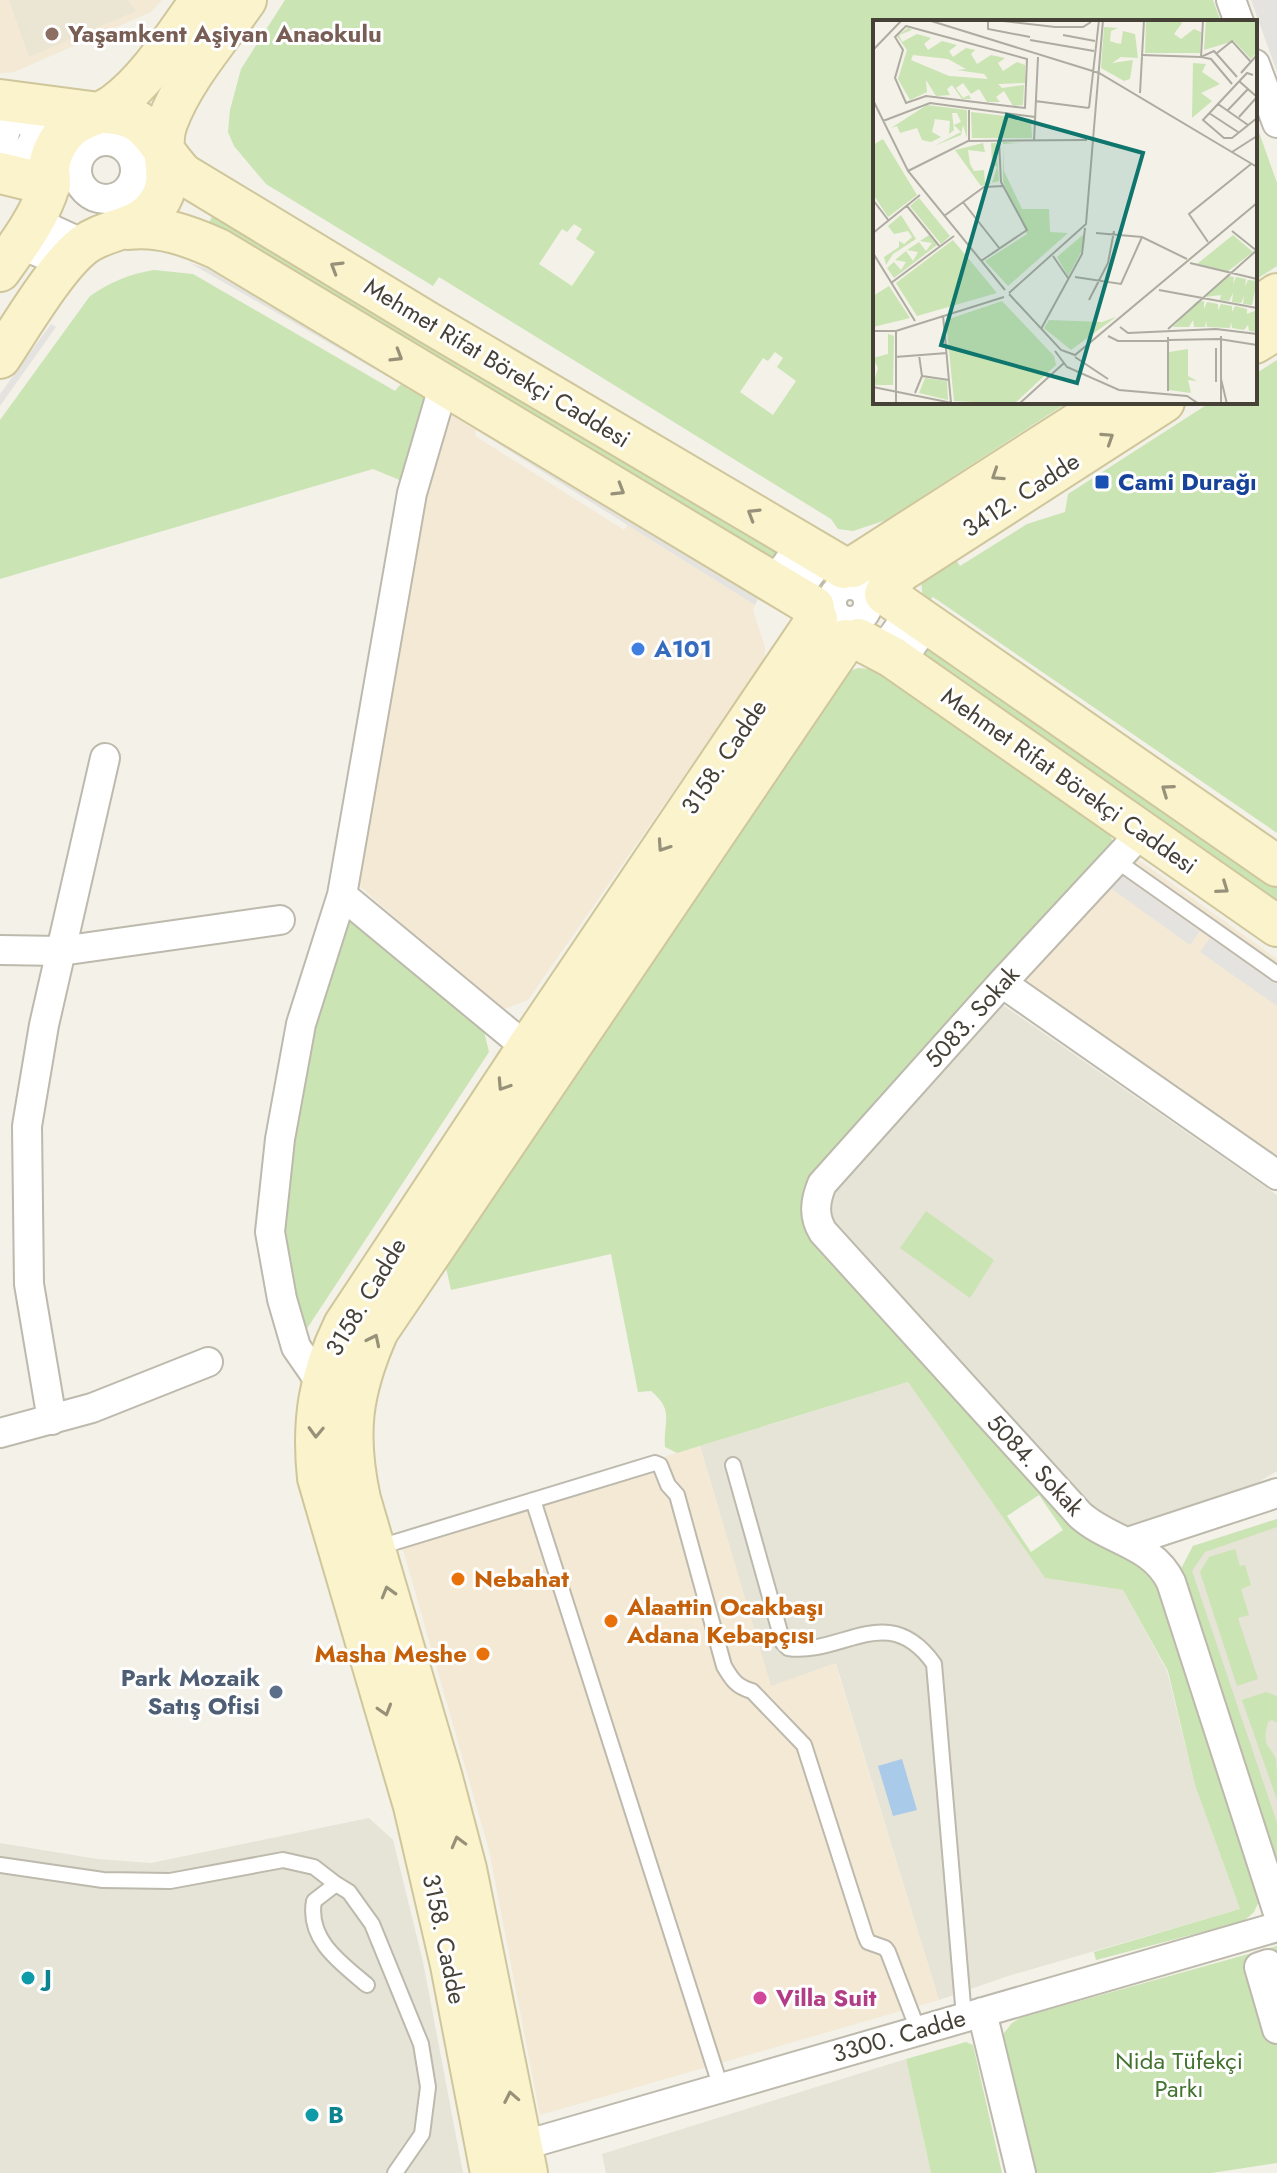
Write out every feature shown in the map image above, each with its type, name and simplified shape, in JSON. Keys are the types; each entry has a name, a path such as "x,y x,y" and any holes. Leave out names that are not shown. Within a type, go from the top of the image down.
{"street":[{"path":"95,129 142,77 201,0"},
{"path":"162,145 166,125 181,93 246,0"},
{"path":"1231,0 1238,20"},
{"path":"1257,69 1277,123"},
{"path":"0,100 95,129"},
{"path":"0,358 66,263 84,245 104,233 146,219 159,203 167,185 168,165 162,145 142,123 114,113 95,129"},
{"path":"95,129 81,119 65,131 54,147 49,166 50,185 58,204 71,218 104,233"},
{"name":"Mehmet Rifat Börekçi Caddesi","path":"162,145 183,174 838,609 892,657 1130,846 1277,926"},
{"path":"0,173 50,185"},
{"path":"0,271 24,237 50,185"},
{"name":"Mehmet Rifat Börekçi Caddesi","path":"104,233 147,227 171,231 218,249 444,384 838,609"},
{"path":"1257,308 1277,294"},
{"path":"1257,342 1277,329"},
{"path":"321,1383 296,1347 282,1299 270,1232 280,1139 301,1024 342,895 412,493 444,384"},
{"name":"3412. Cadde","path":"838,609 1107,404"},
{"name":"3412. Cadde","path":"885,594 900,572 1161,404"},
{"name":"Mehmet Rifat Börekçi Caddesi","path":"838,609 873,575 885,594 1277,866"},
{"path":"838,609 878,627 884,616 885,594"},
{"name":"3158. Cadde","path":"524,2160 466,1869 358,1553 318,1478 315,1450 321,1383 328,1358 344,1325 527,1048 838,609"},
{"name":"3158. Cadde","path":"491,2173 451,1965 358,1553 360,1499 352,1460 351,1428 356,1395 378,1331 838,609"},
{"path":"52,1420 29,1284 27,1126 44,1025 105,758"},
{"name":"5083. Sokak","path":"816,1211 822,1184 1130,846"},
{"path":"342,895 527,1048"},
{"path":"0,950 61,951 280,920"},
{"path":"1002,983 1277,1175"},
{"name":"5084. Sokak","path":"816,1211 823,1232 1080,1515 1102,1532 1128,1542 1158,1561 1171,1582 1277,1910"},
{"path":"0,1433 92,1408 208,1362"},
{"path":"1128,1542 1277,1493"},
{"name":"3300. Cadde","path":"524,2160 721,2088 973,2014 1270,1938"},
{"path":"1277,1996 1268,1964 1259,1967 1277,2029"},
{"path":"973,2014 1021,2173"}],"lane":[{"path":"1130,846 1277,974"},
{"path":"358,1553 655,1463 660,1465 668,1485 677,1495 724,1666 740,1688 752,1691 804,1745 865,1935 868,1942 888,1952 918,2030"},
{"path":"733,1465 783,1643 788,1648 809,1648 883,1632 910,1641 924,1650 934,1664 973,2014"},
{"path":"533,1500 721,2088"},
{"path":"0,1865 103,1880 170,1881 283,1860 314,1867 349,1892 372,1924 421,2044 428,2087 422,2134 395,2173"},
{"path":"336,1884 314,1901 312,1914 316,1933 335,1958 367,1985"}],"shaded area":[{"name":"Yaşamkent Aşiyan Anaokulu","path":"0,0 162,0 151,12 14,72 0,73"},
{"name":"Yaşamkent Aşiyan Anaokulu","path":"9,0 128,0 136,11 29,57"},
{"path":"1251,0 1277,0 1277,72"},
{"path":"190,263 215,271 430,393 428,400"},
{"path":"51,324 56,327 0,406 0,394"},
{"path":"448,404 750,591 758,599 755,605 446,411"},
{"path":"446,411 476,429 475,436 624,530 628,525 755,605 753,610 765,647 765,656 752,678 528,1000 499,1011 354,881 422,505"},
{"path":"1139,860 1277,959 1277,1157 1021,985 1133,862"},
{"path":"1121,875 1200,931 1190,945 1109,887"},
{"path":"1210,938 1277,985 1277,1006 1200,952"},
{"path":"1003,1005 1277,1195 1277,1471 1250,1487 1126,1526 1110,1525 1095,1519 831,1219 827,1198 870,1146"},
{"path":"908,1382 1045,1578 1123,1590 1167,1671 1195,1785 1240,1909 1008,1976 939,2000 836,1664 771,1687 700,1446"},
{"path":"700,1446 771,1686 835,1663 939,2000 540,2115 489,1850 399,1536"},
{"path":"1277,1519 1277,1862 1181,1569 1193,1546"},
{"path":"369,1818 393,1840 423,1962 463,2173 0,2173 0,1843 97,1859 151,1863"},
{"path":"906,2059 931,2173 606,2173 602,2154"}],"green space":[{"path":"285,0 1213,0 1220,20 873,20 873,404 1065,404 886,520 853,531 838,529 831,519 439,277 433,286 266,184 234,146 228,132 230,110 241,69","holes":["574,224 582,229 576,239 595,252 572,286 539,264 562,229 567,232","775,352 783,358 777,367 796,381 773,415 740,392 763,358 768,361"]},
{"path":"1257,127 1277,183 1277,266 1257,279"},
{"path":"217,209 794,554 781,572 206,227"},
{"path":"154,270 193,274 395,391 401,384 428,400 402,481 373,469 0,579 0,420 90,296 120,279"},
{"path":"1277,360 1277,833 933,597 926,604 921,580 949,549 960,566 1027,524 1065,512 1068,494 1208,404 1257,404 1257,373"},
{"path":"919,635 1050,733 1277,888 1277,906 906,654"},
{"path":"858,668 879,674 1110,835 1113,842 1111,849 809,1184 803,1207 804,1222 1129,1557 1156,1580 1260,1899 1254,1912 1244,1921 1096,1960 1094,1952 1240,1909 1195,1785 1168,1671 1123,1590 1045,1578 908,1382 677,1453 665,1447 666,1417 663,1405 651,1391 638,1392 611,1254 451,1290 445,1263 845,673","holes":["1039,1495 1063,1530 1031,1552 1007,1516"]},
{"path":"348,914 481,1019 489,1052 306,1330 289,1277 282,1212 307,1055"},
{"path":"926,1211 994,1260 970,1298 900,1248"},
{"path":"1277,1519 1277,1527 1205,1552 1192,1571 1277,1823 1277,1862 1181,1569 1193,1546"},
{"path":"1235,1549 1240,1566 1245,1565 1251,1585 1241,1589 1249,1615 1238,1618 1258,1679 1237,1686 1200,1572 1209,1557"},
{"path":"1266,1692 1277,1696 1277,1723 1272,1720 1268,1722 1265,1736 1276,1759 1277,1800 1242,1700"},
{"name":"Nida Tüfekçi Parkı","path":"1277,1946 1277,2163 1211,2173 1031,2173 1001,2037 1012,2023 1022,2017"},
{"path":"966,2042 973,2045 1002,2173 931,2173 906,2059"}],"water":[{"path":"902,1759 917,1810 893,1816 878,1766"}],"place":[{"name":"Yaşamkent Aşiyan Anaokulu","path":"52,34"},
{"name":"Cami Durağı","path":"1102,482"},
{"name":"A101","path":"638,649"},
{"name":"Nebahat","path":"458,1579"},
{"name":"Alaattin Ocakbaşı Adana Kebapçısı","path":"611,1621"},
{"name":"Masha Meshe","path":"483,1654"},
{"name":"Park Mozaik Satış Ofisi","path":"276,1692"},
{"name":"J","path":"28,1978"},
{"name":"Villa Suit","path":"760,1998"},
{"name":"B","path":"312,2115"}]}
